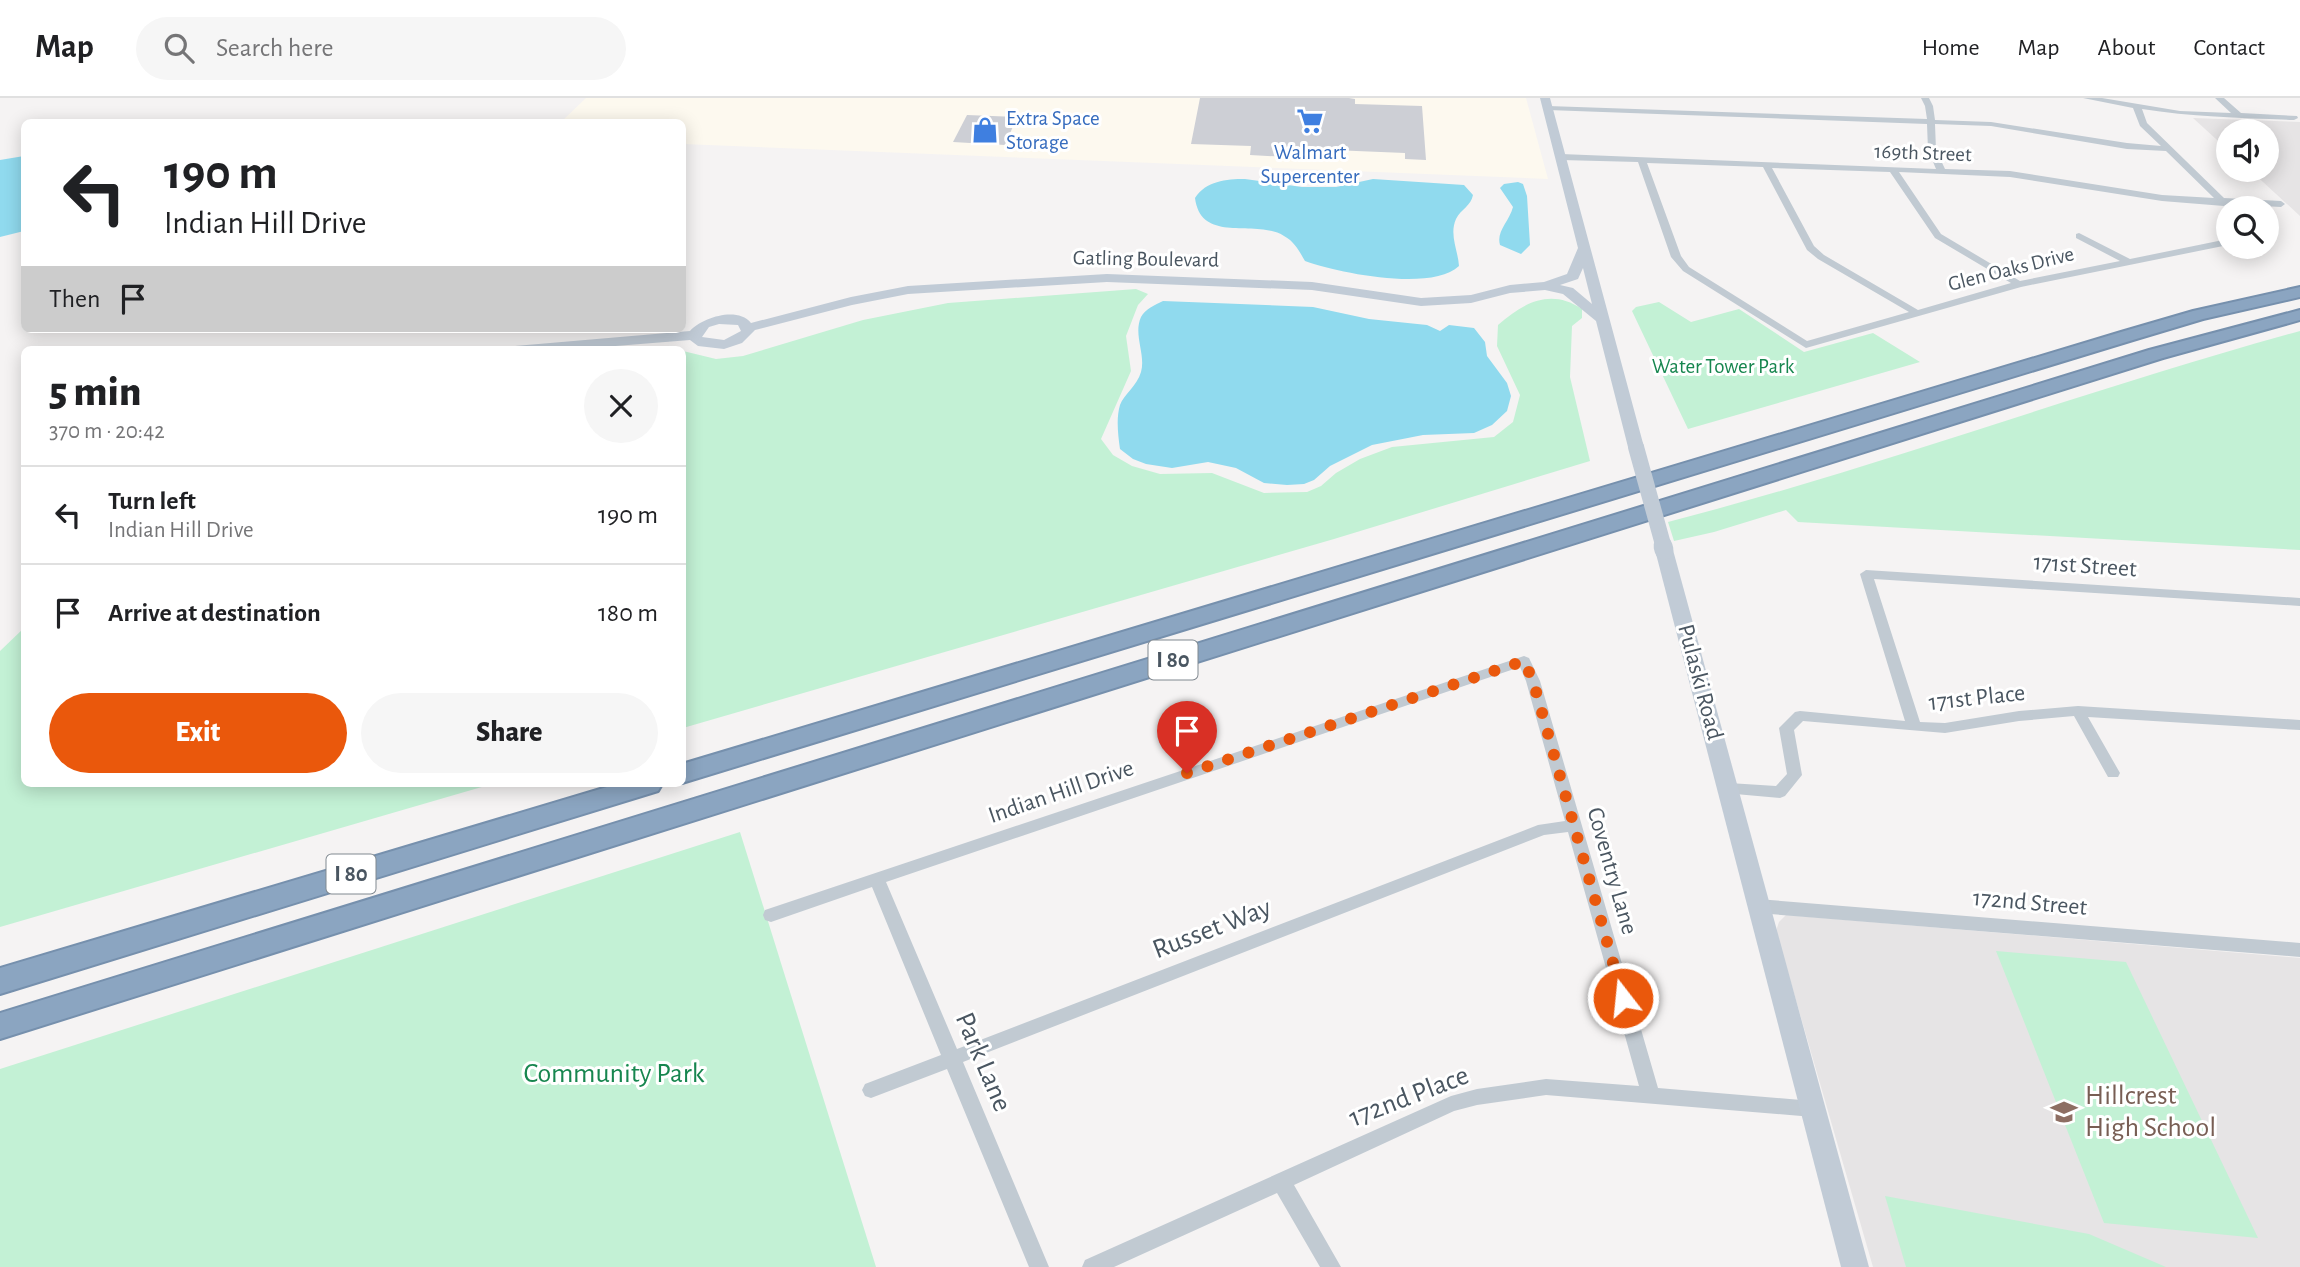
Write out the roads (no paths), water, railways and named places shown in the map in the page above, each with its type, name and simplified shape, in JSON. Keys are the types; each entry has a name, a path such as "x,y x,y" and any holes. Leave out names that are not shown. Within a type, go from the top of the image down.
{"highway":[{"name":"I 80","path":"686,773 2127,336 2300,292"},
{"name":"I 80","path":"0,1026 2156,354 2300,315"},
{"name":"I 80","path":"0,981 639,787"}],"main road":[{"name":"Pulaski Road","path":"1547,103 1636,447 1729,789 1757,906 1855,1267"},
{"name":"Gatling Boulevard","path":"748,328 850,301 908,290 1052,279 1144,278 1312,286 1421,302 1471,299 1510,289 1545,286 1573,276 1585,246"},
{"name":"Gatling Boulevard","path":"1545,286 1568,291 1603,320"},
{"path":"563,346 694,335 704,324 719,320 735,320 748,328 744,337 720,345 703,343 694,335"}],"street":[{"path":"1925,98 1931,106 1930,150 1941,170"},
{"path":"2087,98 2187,114 2294,118"},
{"path":"2219,98 2239,116"},
{"path":"1547,103 1997,124 2127,146 2168,149"},
{"path":"2137,107 2143,124 2216,196"},
{"name":"169th Street","path":"1561,157 2024,175 2154,197 2216,204"},
{"name":"Glen Oaks Drive","path":"1641,159 1676,257 1686,269 1806,345 2019,284 2216,244"},
{"path":"1766,164 1810,248 1917,313"},
{"path":"1892,169 1938,236 2019,284"},
{"path":"2079,236 2129,262"},
{"name":"171st Street","path":"1914,727 1866,575 2300,602"},
{"name":"Coventry Lane","path":"1524,661 1533,681 1651,1096"},
{"name":"Indian Hill Drive","path":"771,915 1498,667 1524,661"},
{"path":"2078,711 2113,773"},
{"name":"171st Place","path":"1729,789 1780,792 1795,775 1786,728 1800,716 1914,727 1976,725 2020,716 2078,711 2300,726"},
{"name":"Russet Way","path":"871,1090 1543,829 1574,826"},
{"name":"Park Lane","path":"877,879 1039,1267"},
{"name":"172nd Street","path":"1757,906 2300,950"},
{"name":"172nd Place","path":"1092,1267 1451,1104 1477,1097 1546,1087 1813,1109"},
{"path":"1280,1180 1331,1267"}],"water":[{"path":"21,156 21,232 0,237 0,160"},
{"path":"1245,179 1302,187 1336,187 1373,179 1464,185 1473,195 1454,225 1459,266 1446,274 1428,278 1361,275 1305,261 1291,241 1272,231 1218,226 1199,212 1195,198 1205,188 1224,181"},
{"path":"1504,184 1523,184 1527,196 1530,245 1521,254 1500,245 1499,240 1513,207 1500,188"},
{"path":"1163,301 1313,307 1369,319 1427,325 1440,331 1449,325 1474,328 1485,342 1487,356 1507,383 1511,396 1507,411 1492,425 1474,433 1423,435 1372,445 1330,466 1314,480 1304,484 1264,483 1236,468 1208,462 1172,468 1146,464 1133,459 1120,449 1118,415 1122,401 1137,382 1141,372 1138,331 1141,317 1148,309"}],"place":[{"name":"Walmart Supercenter","path":"1310,121"},
{"name":"Extra Space Storage","path":"985,130"},
{"name":"Hillcrest High School","path":"2064,1112"}],"park label":[{"name":"Water Tower Park","path":"1723,366"},
{"name":"Community Park","path":"614,1074"}]}
